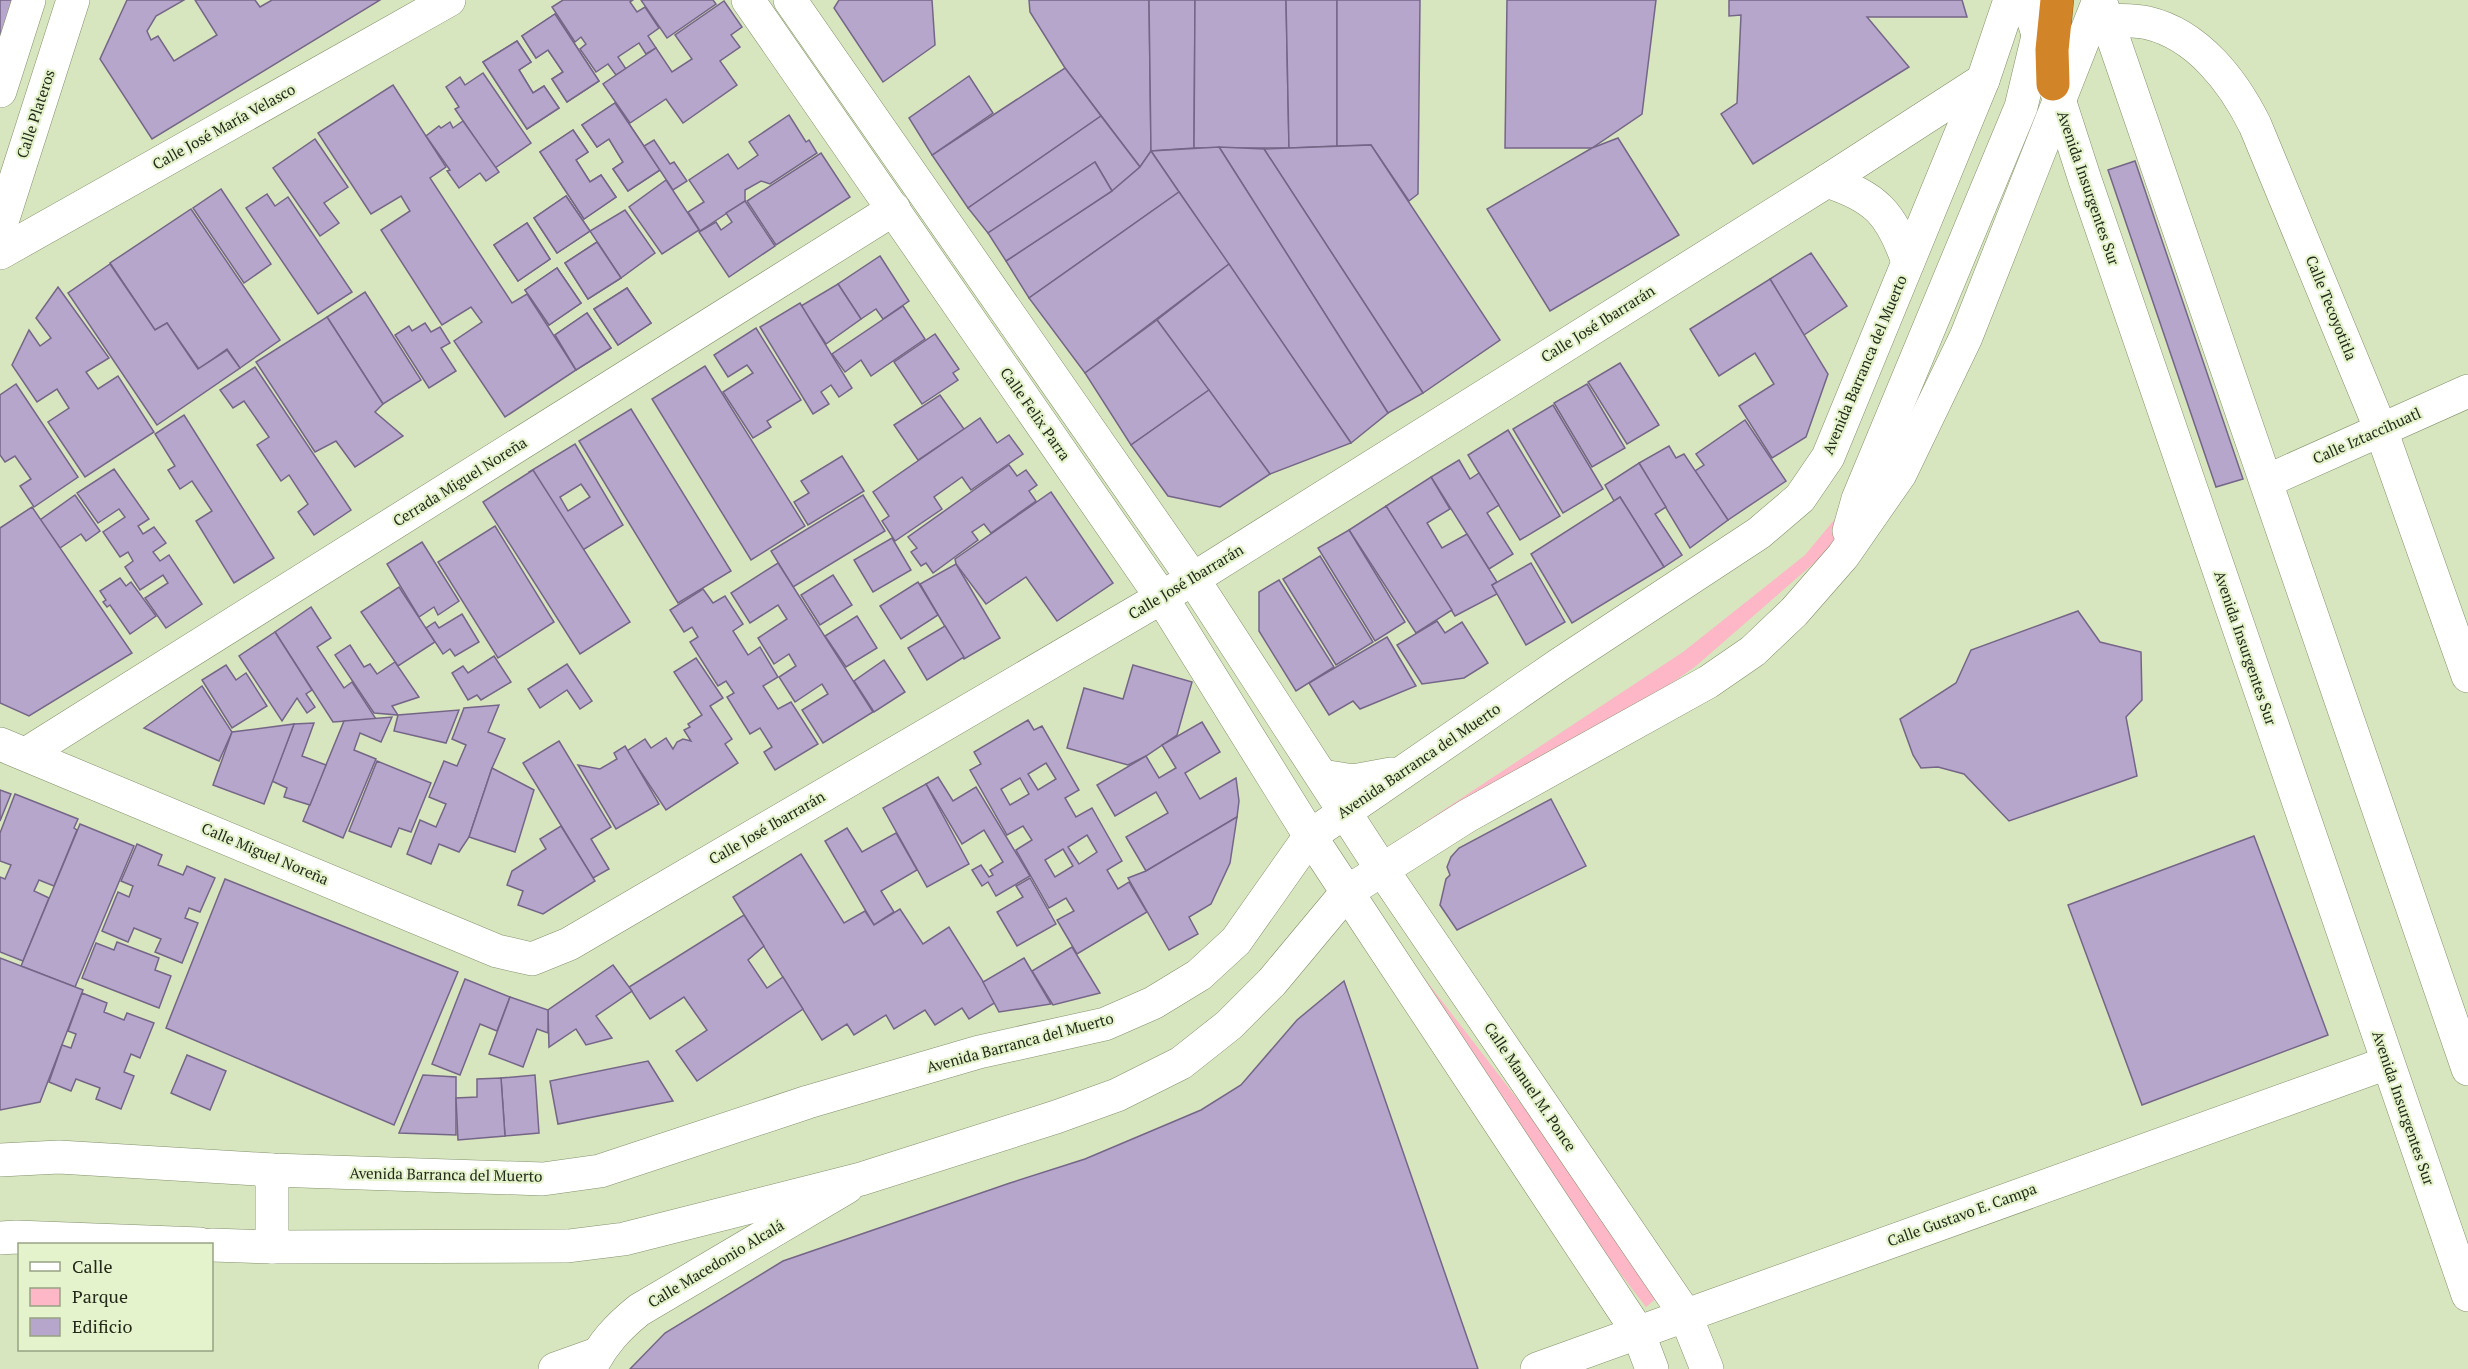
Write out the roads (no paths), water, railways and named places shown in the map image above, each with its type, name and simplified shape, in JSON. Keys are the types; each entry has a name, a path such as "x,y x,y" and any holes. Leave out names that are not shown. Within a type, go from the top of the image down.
{"highway":[{"path":"2056,93 2052,50 2057,0"}],"street":[{"path":"0,92 29,0"},
{"name":"Calle Plateros","path":"0,228 73,0"},
{"name":"Calle José María Velasco","path":"0,253 449,0"},
{"name":"Calle Felix Parra","path":"748,0 1162,598 1310,836"},
{"path":"790,0 1192,579 1344,811"},
{"name":"Avenida Barranca del Muerto","path":"0,1160 59,1157 272,1170 543,1179 600,1171 808,1102 979,1052 1105,1024 1153,1003 1199,975 1236,941 1310,836 1560,664 1759,533 1800,498 1828,457 1983,80 2010,0"},
{"name":"Avenida Insurgentes Sur","path":"2027,0 2056,93 2468,1295"},
{"path":"1843,556 1858,499 2021,107 2038,38 2039,0"},
{"path":"2102,7 2152,0"},
{"path":"213,1245 272,1248 568,1246 624,1239 861,1179 1056,1117 1117,1095 1181,1063 1229,1025 1272,982 1347,892 1381,868 1467,816 1708,682 1753,651 1794,612 1843,556 1900,474 1966,337 2056,93 2102,7"},
{"path":"2102,7 2266,481 2462,1028 2468,1069"},
{"name":"Calle Tecoyotitla","path":"2102,7 2170,31 2205,56 2233,87 2255,124 2381,430 2468,676"},
{"name":"Calle José Ibarrarán","path":"531,959 569,944 1162,598 1827,181 1983,80"},
{"path":"1827,181 1856,190 1880,208 1898,233 1908,262"},
{"name":"Cerrada Miguel Noreña","path":"13,749 894,209"},
{"name":"Calle Iztaccihuatl","path":"2266,481 2468,391"},
{"name":"Calle Miguel Noreña","path":"13,749 497,951 531,959"},
{"path":"1322,776 1353,781 1383,777 1412,766"},
{"name":"Calle Manuel M. Ponce","path":"1344,811 1685,1314 1707,1369"},
{"path":"1310,836 1638,1332 1652,1369"},
{"name":"Calle Gustavo E. Campa","path":"1537,1369 2387,1063"},
{"path":"272,1170 272,1248"},
{"name":"Calle Macedonio Alcalá","path":"594,1361 616,1328 639,1310 861,1179"},
{"path":"0,1238 143,1243"},
{"path":"555,1369 594,1361"}]}
